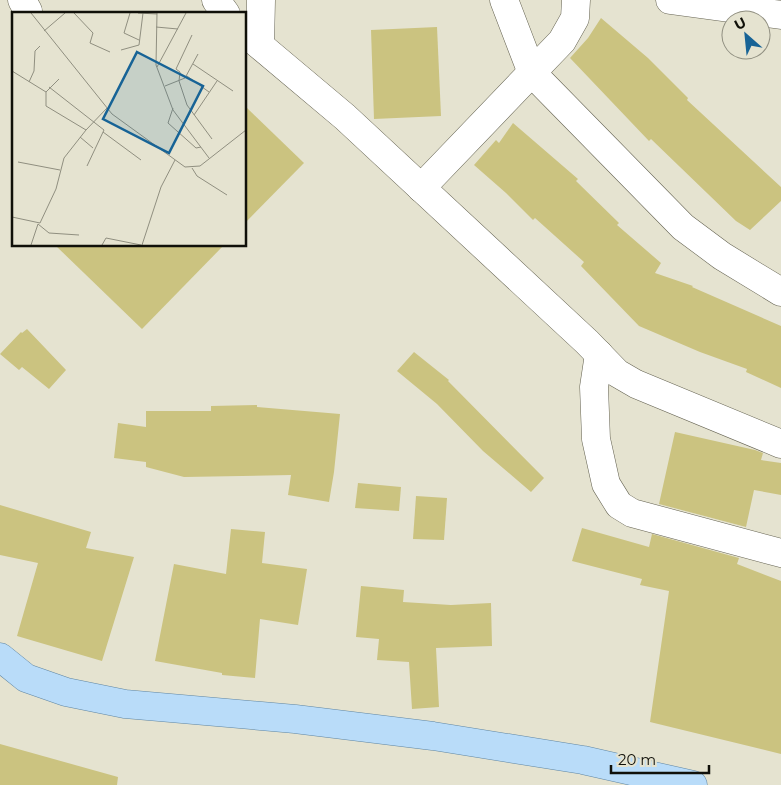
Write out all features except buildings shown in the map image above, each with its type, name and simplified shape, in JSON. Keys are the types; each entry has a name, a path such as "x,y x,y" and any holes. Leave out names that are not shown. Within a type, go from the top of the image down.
{"main road":[{"path":"0,657 26,678 66,692 125,704 295,719 433,736 583,760 693,785"}],"street":[{"path":"216,0 225,12"},
{"path":"261,0 252,39 345,117 617,372 636,384 781,444"},
{"path":"504,0 532,73 683,227 722,256 776,283"},
{"path":"421,188 562,41 574,18 576,0"},
{"path":"670,0 781,15"},
{"path":"598,354 594,387 596,439 606,484 619,505 632,513 781,553"}]}
